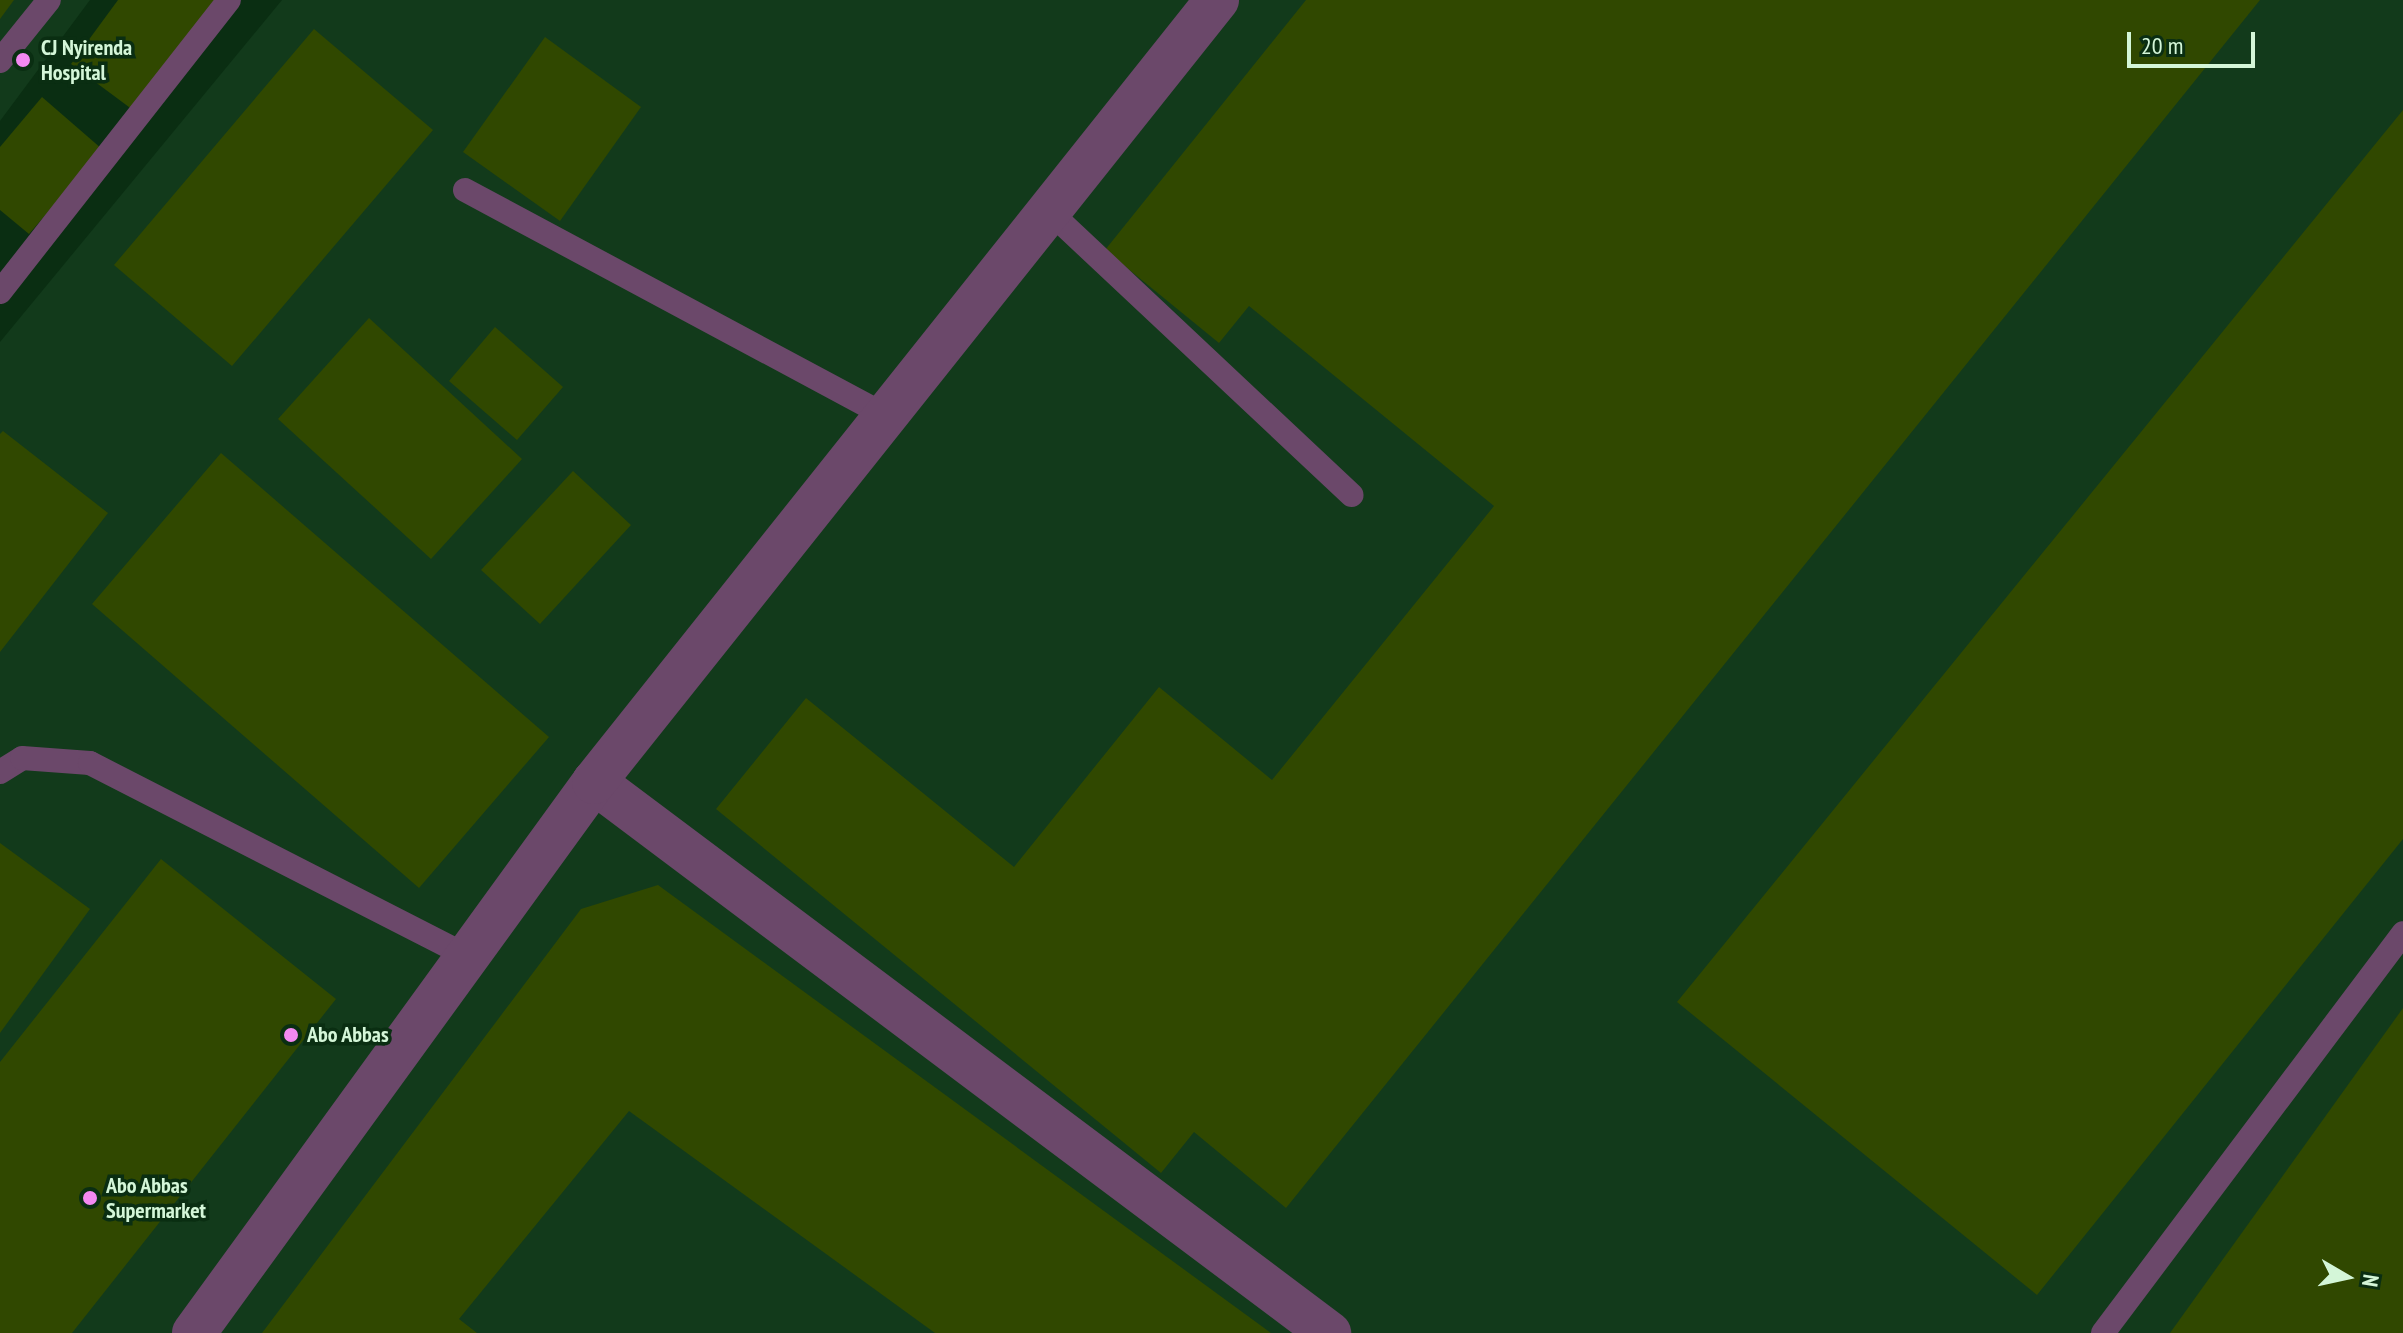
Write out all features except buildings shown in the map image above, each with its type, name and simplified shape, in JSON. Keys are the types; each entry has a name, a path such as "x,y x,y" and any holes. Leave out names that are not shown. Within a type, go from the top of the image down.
{"street":[{"path":"194,1333 594,782 1217,0"},
{"path":"594,782 1329,1333"}],"lane":[{"path":"0,61 49,0"},
{"path":"0,292 229,0"},
{"path":"465,190 886,416"},
{"path":"1049,211 1351,495"},
{"path":"0,772 22,758 90,763 467,956"},
{"path":"2103,1333 2403,933"}],"shaded area":[{"name":"CJ Nyirenda Hospital","path":"0,0 90,0 0,121"},
{"path":"282,0 2403,0 2403,1333 0,1333 0,342"}],"place":[{"name":"CJ Nyirenda Hospital","path":"23,60"},
{"name":"Abo Abbas","path":"291,1035"},
{"name":"Abo Abbas Supermarket","path":"90,1198"}]}
